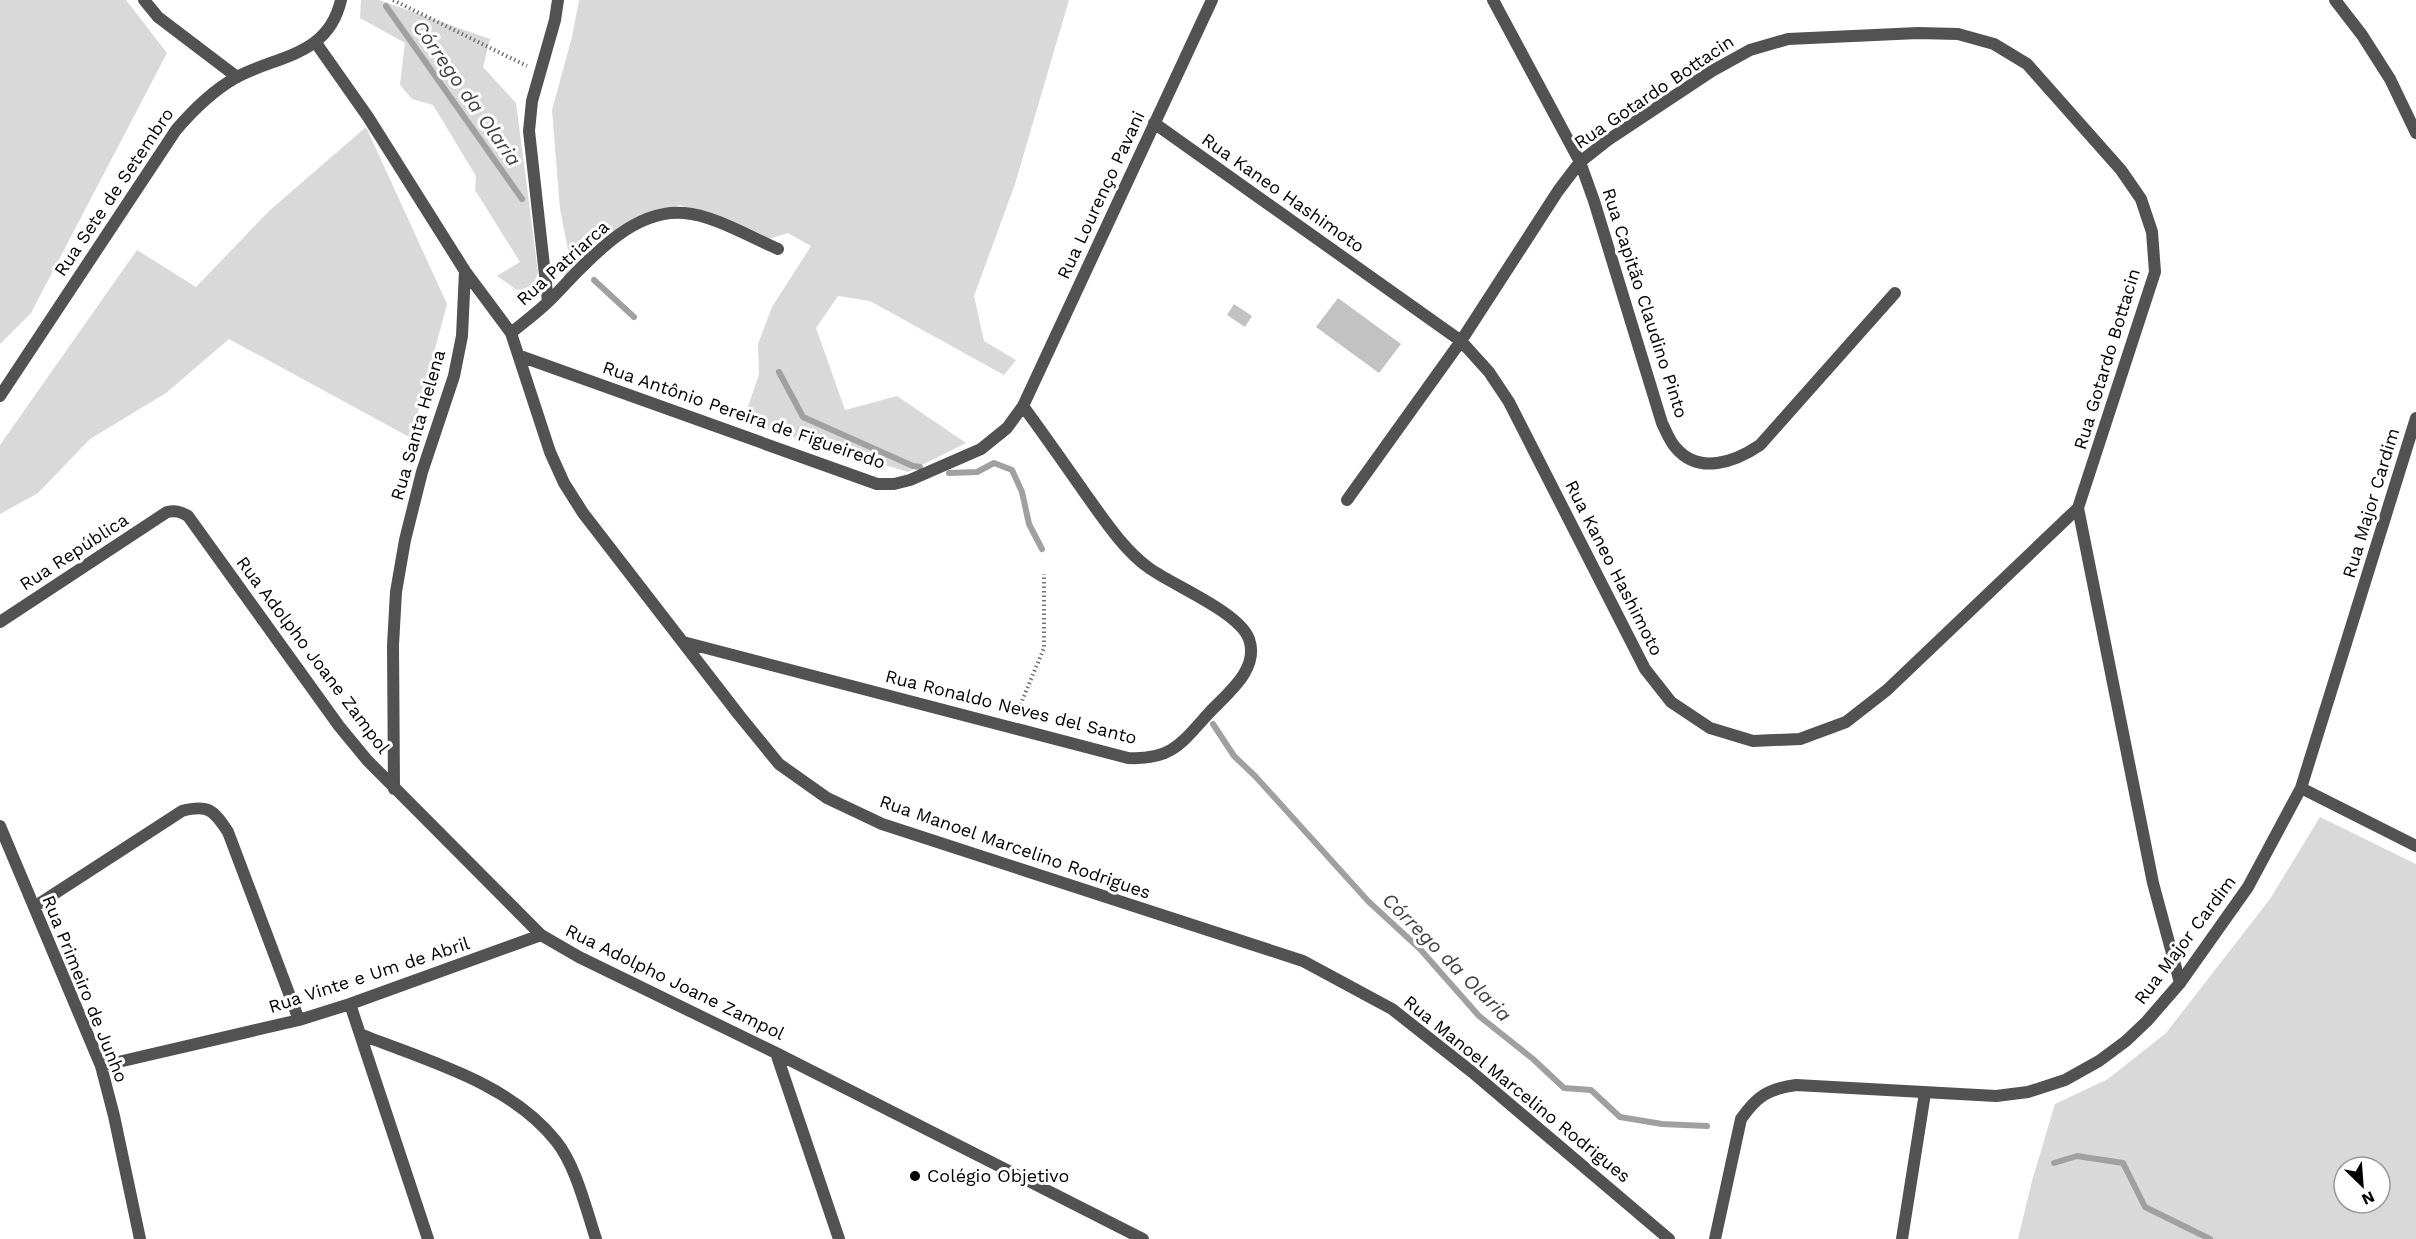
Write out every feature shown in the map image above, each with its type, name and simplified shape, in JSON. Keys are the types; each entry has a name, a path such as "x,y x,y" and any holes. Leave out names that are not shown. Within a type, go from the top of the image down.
{"street":[{"path":"144,0 158,17 237,77"},
{"name":"Rua Sete de Setembro","path":"0,396 176,130 215,90 237,77 293,55 316,43 329,29 341,0"},
{"path":"548,303 529,131 532,101 555,20 558,0"},
{"name":"Rua Lourenço Pavani","path":"1023,406 1212,0"},
{"name":"Rua Capitão Claudino Pinto","path":"1493,0 1580,162 1662,423 1675,448 1693,461 1718,464 1742,458 1760,446 1895,293"},
{"path":"2335,0 2362,35 2390,79 2416,133"},
{"name":"Rua Gotardo Bottacin","path":"1347,500 1461,341 1558,191 1580,162 1608,140 1712,71 1750,50 1788,39 1918,33 1958,34 1994,44 2026,64 2121,171 2140,199 2152,232 2155,272 2078,508 2153,883 2180,983"},
{"path":"316,43 368,117 465,271"},
{"name":"Rua Kaneo Hashimoto","path":"1154,123 1461,341 1489,372 1509,402 1645,669 1671,702 1710,728 1753,741 1800,739 1846,722 1887,690 2078,508"},
{"name":"Rua Patriarca","path":"511,333 548,303 609,241 660,215 683,213 706,218 777,249"},
{"name":"Rua Manoel Marcelino Rodrigues","path":"465,271 511,333 547,443 564,483 583,513 779,764 827,798 882,824 1303,961 1392,1010 1472,1072 1669,1239"},
{"name":"Rua Santa Helena","path":"394,789 393,645 396,592 405,540 422,471 454,376 462,336 465,271"},
{"name":"Rua Antônio Pereira de Figueiredo","path":"520,356 877,484 894,484 909,480 981,449 1007,428 1023,406"},
{"name":"Rua Ronaldo Neves del Santo","path":"682,642 1128,758 1149,759 1166,753 1180,744 1246,672 1251,655 1248,638 1236,621 1148,568 1134,554 1114,533 1023,406"},
{"name":"Rua Major Cardim","path":"1715,1239 1741,1119 1750,1105 1763,1094 1778,1088 1796,1085 1996,1096 2028,1092 2065,1080 2099,1061 2126,1041 2147,1021 2180,983 2248,887 2301,788 2416,418"},
{"name":"Rua Adolpho Joane Zampol","path":"167,512 175,510 188,516 339,726 394,789 541,935 579,957 776,1053 1143,1239"},
{"name":"Rua República","path":"0,622 167,512"},
{"path":"2301,788 2416,846"},
{"path":"34,906 182,811 198,806 211,810 228,832 299,1020"},
{"name":"Rua Primeiro de Junho","path":"0,826 100,1066 114,1116 140,1239"},
{"name":"Rua Vinte e Um de Abril","path":"100,1066 299,1020 350,1004 541,935"},
{"path":"350,1004 428,1239"},
{"path":"360,1034 477,1081 528,1112 557,1142 576,1179 596,1239"},
{"path":"776,1053 839,1239"},
{"path":"1902,1239 1925,1093"}],"path":[{"path":"393,0 540,72"},
{"path":"1011,728 1044,648 1044,574"}],"shaded area":[{"path":"0,0 126,0 167,53 31,313 0,344"},
{"path":"361,0 379,0 490,39 483,67 516,103 538,272 534,286 517,290 497,276 520,262 475,190 476,176 433,105 412,99 400,85 405,43 360,18"},
{"path":"579,0 1069,0 1015,184 974,296 984,341 1016,360 1004,375 870,301 838,296 816,328 845,410 897,396 966,443 908,472 763,428 747,410 759,374 758,344 772,307 811,246 788,233 768,239 680,205 604,235 563,279 569,255 560,209 552,110 572,37"},
{"path":"366,127 447,304 411,438 229,339 166,393 90,439 38,493 0,514 0,445 137,250 196,287 269,211"},
{"path":"2320,817 2416,864 2416,1239 2018,1239 2032,1181 2055,1104 2108,1079 2166,1033 2270,899"}],"building":[{"path":"1338,298 1401,344 1379,373 1316,327"},
{"path":"1234,304 1252,316 1245,327 1227,315"}],"waterway":[{"name":"Córrego da Olaria","path":"386,6 522,199"},
{"name":"Córrego da Olaria","path":"594,280 634,317"},
{"name":"Córrego da Olaria","path":"779,372 803,417 913,466 920,467"},
{"name":"Córrego da Olaria","path":"949,473 977,472 994,463 1012,470 1022,492 1029,524 1042,549"},
{"name":"Córrego da Olaria","path":"1213,724 1234,756 1255,776 1368,901 1420,949 1479,1016 1533,1059 1564,1088 1591,1090 1620,1117 1662,1124 1707,1126"},
{"name":"Córrego da Olaria","path":"2054,1163 2077,1156 2123,1163 2145,1207 2210,1239"}],"place":[{"name":"Colégio Objetivo","path":"915,1176"}]}
